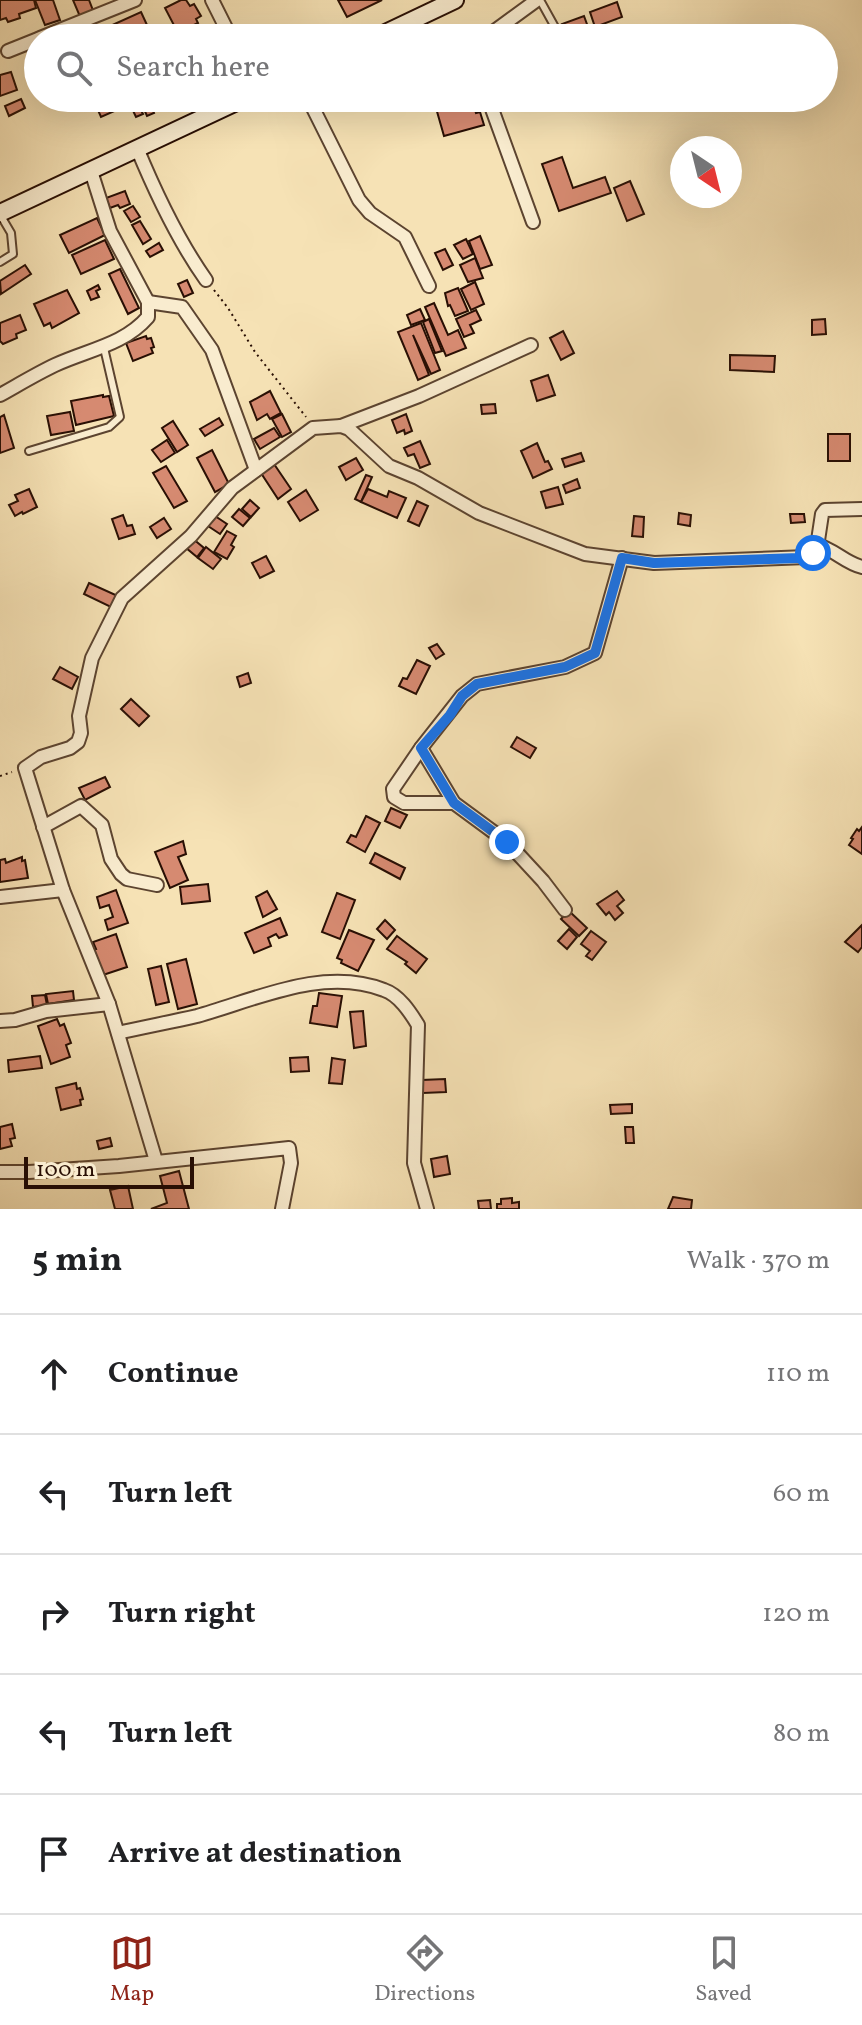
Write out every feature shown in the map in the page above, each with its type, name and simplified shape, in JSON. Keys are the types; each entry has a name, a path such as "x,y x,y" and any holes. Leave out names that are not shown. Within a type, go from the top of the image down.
{"main road":[{"path":"404,24 453,0"},
{"path":"0,214 215,112"}],"street":[{"path":"74,24 135,0"},
{"path":"212,0 224,24"},
{"path":"505,24 539,0"},
{"path":"8,51 24,44"},
{"path":"315,112 359,200 370,213 405,237 429,286"},
{"path":"493,112 533,222"},
{"path":"137,148 155,192 206,280"},
{"path":"0,395 57,364 104,348 148,317 148,302 110,231 91,171"},
{"path":"148,302 182,307 212,350 256,470"},
{"path":"156,1161 109,1004 63,890 25,768 41,757 70,748 78,742 81,733 79,716 92,658 122,598 191,536 225,494 313,428 341,426 419,396 531,345"},
{"path":"341,426 355,433 362,444 389,466 418,478 479,513 585,554 654,563 807,557 817,545 825,510 862,509"},
{"path":"817,545 828,547 847,561 862,567"},
{"path":"454,803 404,803 394,797 393,789 462,696 477,684 565,667 595,653 622,558"},
{"path":"421,748 454,803 507,842 565,910"},
{"path":"43,827 81,806 102,825 111,859 121,874 127,879 157,885"},
{"path":"0,897 63,890"},
{"path":"118,1033 196,1016 294,986 348,981 386,990 406,1007 418,1025 414,1163 427,1209"},
{"path":"0,1021 46,1011 109,1004"},
{"path":"0,1172 44,1171 289,1148 291,1163 282,1209"}],"lane":[{"path":"539,0 553,24"},
{"path":"0,214 11,233 13,254 0,262"},
{"path":"29,451 109,427 120,417 104,348"}],"path":[{"path":"206,280 228,308 255,352 313,428"},
{"path":"0,776 25,768"}],"building":[{"path":"0,0 34,0 36,8 8,22 6,18 0,20"},
{"path":"35,0 53,0 60,20 45,24"},
{"path":"73,0 89,0 94,13 81,19"},
{"path":"186,0 190,6 194,4 201,16 196,19 196,24 173,24 165,8"},
{"path":"338,0 382,0 347,17"},
{"path":"617,2 622,17 594,24 590,12"},
{"path":"141,12 147,24 114,24"},
{"path":"584,16 587,24 562,24"},
{"path":"11,72 17,90 0,96 0,75"},
{"path":"21,99 24,108 9,116 5,106"},
{"path":"437,112 480,112 484,125 444,136"},
{"path":"562,157 573,188 605,177 611,193 559,211 542,164"},
{"path":"630,181 644,214 627,221 614,188"},
{"path":"125,191 130,204 110,208 106,198"},
{"path":"133,206 140,217 131,222 124,211"},
{"path":"97,218 105,235 69,253 60,235"},
{"path":"140,221 151,239 143,244 132,225"},
{"path":"480,236 492,265 480,269 469,241"},
{"path":"466,239 473,254 463,259 454,245"},
{"path":"105,240 114,259 81,274 72,255"},
{"path":"159,243 163,250 150,257 146,251"},
{"path":"445,249 453,265 443,270 435,253"},
{"path":"475,258 483,278 468,282 460,265"},
{"path":"25,265 31,274 1,294 0,281"},
{"path":"120,269 139,308 128,314 109,274"},
{"path":"187,280 193,293 184,297 178,284"},
{"path":"475,282 484,304 471,310 461,289"},
{"path":"98,285 100,289 96,291 99,297 91,300 87,291"},
{"path":"458,288 468,311 455,316 448,306 445,293"},
{"path":"67,290 79,313 52,328 50,323 44,326 34,304"},
{"path":"434,303 448,335 458,330 466,348 446,356 425,307"},
{"path":"420,309 425,320 411,325 407,315"},
{"path":"476,310 481,320 470,325 474,333 464,337 456,319"},
{"path":"20,315 26,330 3,344 0,341 0,323"},
{"path":"429,319 442,351 435,353 423,322"},
{"path":"825,319 826,334 812,335 812,320"},
{"path":"421,323 440,370 431,374 413,335 429,375 418,380 398,332"},
{"path":"563,331 574,353 561,360 550,338"},
{"path":"146,336 147,339 151,338 153,353 133,361 126,343"},
{"path":"730,355 775,356 774,372 730,370"},
{"path":"548,375 555,395 537,401 531,381"},
{"path":"270,391 281,413 270,419 267,414 257,420 250,402"},
{"path":"109,396 114,416 76,425 71,401"},
{"path":"495,404 496,413 482,414 481,405"},
{"path":"70,412 74,431 51,435 47,416"},
{"path":"282,414 291,432 282,437 272,419"},
{"path":"406,414 412,431 397,433 392,420"},
{"path":"4,415 14,448 0,453 0,417"},
{"path":"219,418 223,425 205,436 200,429"},
{"path":"173,421 188,445 177,452 162,428"},
{"path":"274,428 280,437 260,449 254,439"},
{"path":"828,434 850,434 850,461 828,461"},
{"path":"167,440 175,453 161,462 152,450"},
{"path":"420,441 430,464 420,468 414,454 408,456 404,448"},
{"path":"537,443 545,462 548,461 552,469 533,478 521,451"},
{"path":"212,450 229,484 215,492 197,458"},
{"path":"581,453 584,461 565,467 562,459"},
{"path":"356,458 363,470 346,480 339,467"},
{"path":"272,461 291,489 278,499 259,470"},
{"path":"166,466 187,501 174,508 153,473"},
{"path":"366,475 372,477 361,502 355,499"},
{"path":"577,479 580,488 566,493 563,485"},
{"path":"558,487 563,504 546,508 541,492"},
{"path":"29,489 37,507 15,516 9,505 18,501 15,495"},
{"path":"368,489 387,497 389,491 406,498 397,518 361,502"},
{"path":"306,490 318,510 300,521 288,502"},
{"path":"250,500 259,508 251,517 242,509"},
{"path":"417,501 428,506 419,526 408,521"},
{"path":"239,509 250,518 243,526 232,517"},
{"path":"679,513 691,515 690,526 678,524"},
{"path":"212,514 227,524 220,534 205,524"},
{"path":"790,514 804,514 805,522 791,523"},
{"path":"123,515 127,526 132,525 135,534 119,539 112,519"},
{"path":"634,516 644,517 643,537 632,536"},
{"path":"164,518 171,529 157,538 150,527"},
{"path":"227,531 236,536 227,559 214,552"},
{"path":"192,538 204,548 197,557 185,547"},
{"path":"206,547 221,559 213,569 198,558"},
{"path":"266,556 274,571 260,578 252,563"},
{"path":"89,583 120,597 115,609 84,594"},
{"path":"437,644 444,654 436,659 429,648"},
{"path":"417,660 430,666 416,694 399,686 403,678 407,679"},
{"path":"60,667 78,677 72,689 53,679"},
{"path":"248,673 251,683 240,687 237,677"},
{"path":"131,699 149,716 139,726 121,709"},
{"path":"517,737 536,748 530,758 511,747"},
{"path":"105,777 110,787 85,800 79,788"},
{"path":"391,808 407,815 400,828 385,821"},
{"path":"366,816 380,823 365,852 347,842 351,835 356,837"},
{"path":"862,827 862,854 849,845 857,829 859,831"},
{"path":"183,841 186,854 178,857 188,880 170,888 155,852"},
{"path":"375,853 405,868 400,879 370,863"},
{"path":"22,857 28,878 0,882 0,860 5,859 6,863"},
{"path":"208,884 210,901 182,904 180,887"},
{"path":"116,890 128,923 108,930 105,920 113,917 109,905 100,908 97,897"},
{"path":"267,891 277,909 263,917 256,897"},
{"path":"617,891 624,900 617,906 623,913 615,920 597,904"},
{"path":"337,893 355,900 340,939 322,932"},
{"path":"569,911 587,928 579,936 561,919"},
{"path":"280,918 287,935 279,938 276,934 268,938 271,946 254,953 245,933"},
{"path":"385,920 395,930 387,939 377,929"},
{"path":"862,925 862,947 858,952 845,942"},
{"path":"569,929 577,937 567,949 558,941"},
{"path":"349,930 374,940 358,971 337,958"},
{"path":"591,931 606,942 592,960 586,956 590,951 581,944"},
{"path":"116,934 127,967 100,976 91,950 96,949 93,942"},
{"path":"397,936 427,959 416,973 405,964 407,962 387,949"},
{"path":"186,959 197,1004 178,1009 167,964"},
{"path":"161,966 169,1002 156,1005 148,969"},
{"path":"73,991 74,1000 48,1004 46,994"},
{"path":"319,993 342,996 337,1027 310,1023"},
{"path":"45,995 47,1005 33,1007 32,996"},
{"path":"363,1011 366,1046 354,1048 350,1012"},
{"path":"57,1019 60,1026 64,1024 71,1043 66,1045 70,1057 51,1064 38,1026"},
{"path":"40,1056 42,1068 9,1072 8,1060"},
{"path":"308,1057 309,1071 291,1072 290,1058"},
{"path":"332,1058 345,1060 342,1084 329,1083"},
{"path":"445,1079 446,1092 423,1093 422,1080"},
{"path":"76,1083 83,1099 80,1100 81,1105 61,1110 56,1088"},
{"path":"632,1104 632,1113 611,1114 610,1105"},
{"path":"12,1124 15,1138 10,1139 12,1146 0,1149 0,1127"},
{"path":"625,1127 633,1127 634,1143 626,1143"},
{"path":"110,1138 112,1146 99,1149 97,1141"},
{"path":"447,1156 450,1174 434,1177 431,1159"},
{"path":"179,1171 189,1209 151,1209 167,1203 160,1176"},
{"path":"128,1186 133,1209 115,1209 110,1190"},
{"path":"673,1197 692,1200 691,1209 668,1209"},
{"path":"512,1198 512,1203 519,1202 519,1209 497,1209 501,1199"},
{"path":"490,1200 491,1209 479,1209 478,1201"}],"route":[{"path":"507,842 454,803 421,748 462,696 477,684 565,667 595,653 622,558 654,563 799,558 813,553"}]}
